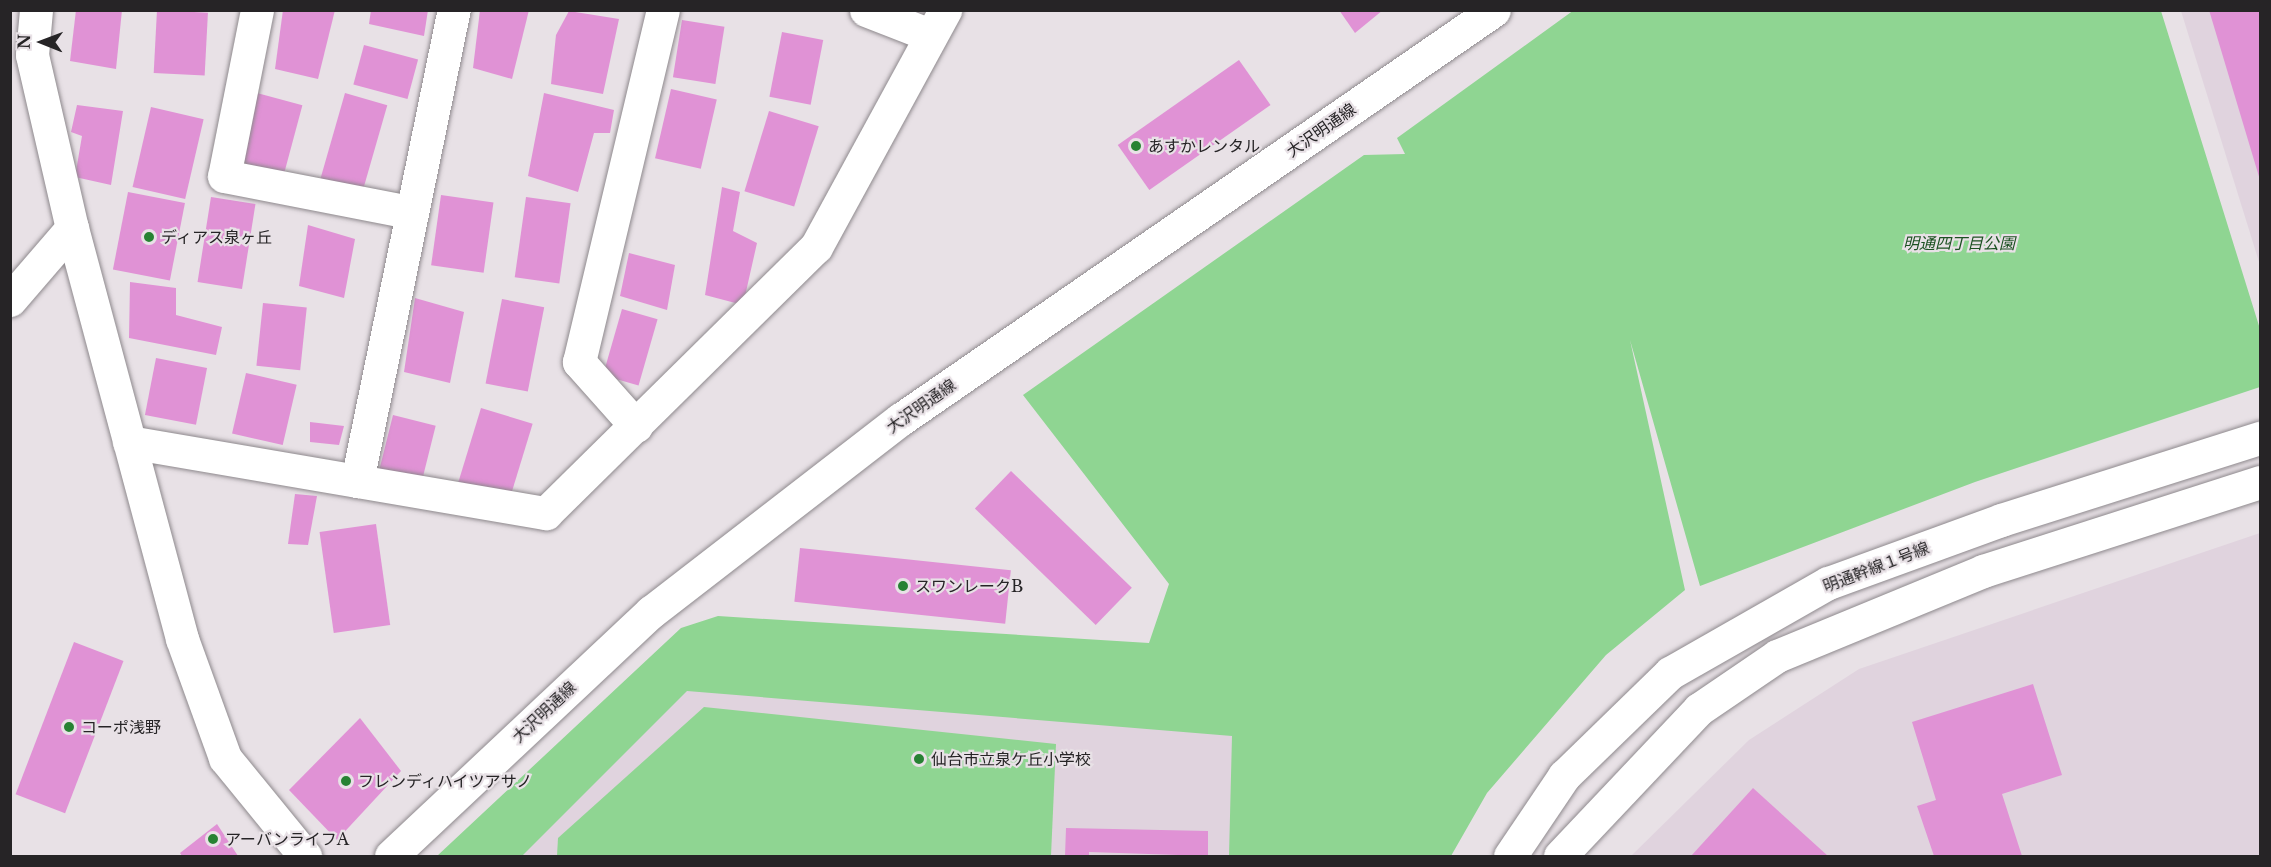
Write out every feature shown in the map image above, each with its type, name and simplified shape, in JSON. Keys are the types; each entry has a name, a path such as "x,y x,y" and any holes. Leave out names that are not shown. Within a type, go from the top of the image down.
{"street":[{"path":"36,10 32,55 72,228 182,639 225,758 305,856"},
{"path":"257,10 224,177 409,212"},
{"path":"357,481 409,212 454,10"},
{"path":"636,426 579,363 663,10"},
{"path":"129,442 546,513 816,247 937,23 866,10"},
{"name":"大沢明通線","path":"391,856 651,612 901,419 1494,10"},
{"path":"10,300 72,228"},
{"name":"明通幹線１号線","path":"1510,856 1564,776 1670,673 1828,583 2001,520 2260,438"},
{"path":"1560,856 1699,708 1777,656 1983,571 2260,482"}],"shaded area":[{"path":"2181,11 2260,11 2260,265"},
{"path":"2260,533 2260,856 1631,856 1749,740 1859,669"},
{"name":"仙台市立泉ケ丘小学校","path":"706,630 1281,662 1273,856 451,856"}],"green space":[{"name":"明通四丁目公園","path":"1574,10 2161,11 2260,329 2260,387 1975,482 1700,586 1630,340 1685,590 1606,655 1487,793 1451,856 1229,856 1232,736 687,691 522,856 437,856 681,628 718,616 1149,643 1169,584 1023,395 1364,155 1405,154 1397,138"},
{"path":"704,707 1056,744 1051,856 557,856 558,838"}],"building":[{"path":"76,10 122,10 116,69 70,61"},
{"path":"157,10 208,13 205,76 154,73"},
{"path":"283,10 335,10 318,79 275,69"},
{"path":"371,10 428,10 424,36 369,24"},
{"path":"480,10 529,10 512,79 473,68"},
{"path":"1339,10 1383,10 1355,33"},
{"path":"2209,10 2260,10 2260,180"},
{"path":"569,11 619,19 603,94 551,84 556,35"},
{"path":"682,20 724,27 715,84 673,77"},
{"path":"782,32 823,40 811,105 769,97"},
{"path":"364,45 418,59 407,99 353,85"},
{"path":"1239,60 1271,105 1149,190 1118,145"},
{"path":"671,89 717,100 701,169 655,158"},
{"path":"257,93 302,105 284,176 238,164"},
{"path":"345,93 387,105 362,195 319,182"},
{"path":"544,93 614,110 610,133 594,133 578,192 528,176"},
{"path":"77,105 123,111 111,185 75,177 82,136 71,132"},
{"path":"151,107 204,119 185,199 133,187"},
{"path":"769,111 819,126 794,207 744,191"},
{"path":"722,187 740,192 733,231 757,243 743,305 705,295"},
{"name":"ディアス泉ヶ丘","path":"128,192 185,203 170,281 113,270"},
{"path":"441,195 493,202 484,273 431,265"},
{"path":"211,197 255,204 242,289 198,282"},
{"path":"526,197 571,203 559,283 515,277"},
{"path":"308,225 355,239 344,298 299,286"},
{"path":"629,253 675,265 667,310 620,296"},
{"path":"130,282 176,288 176,315 222,327 216,355 129,338"},
{"path":"415,298 464,312 450,383 404,372"},
{"path":"502,299 544,307 528,392 486,383"},
{"path":"263,303 307,308 300,370 256,366"},
{"path":"622,309 658,319 639,386 603,375"},
{"path":"156,358 207,368 196,425 145,415"},
{"path":"246,373 297,385 283,445 232,433"},
{"path":"481,408 533,424 509,500 458,485"},
{"path":"393,415 436,426 422,482 379,471"},
{"path":"310,422 344,426 339,445 310,442"},
{"path":"1011,471 1132,588 1096,625 975,508"},
{"path":"295,494 317,496 308,545 288,544"},
{"path":"376,524 390,625 334,633 320,532"},
{"name":"スワンレークB","path":"800,548 1011,570 1005,624 794,602"},
{"name":"コーポ浅野","path":"74,642 123,661 65,813 16,794"},
{"path":"2033,684 2062,775 2002,794 2022,856 1934,856 1917,806 1936,800 1912,722"},
{"name":"フレンディハイツアサノ","path":"360,718 401,771 337,840 289,790"},
{"path":"1753,788 1828,856 1691,856"},
{"name":"アーバンライフA","path":"217,824 238,856 182,856 180,853"},
{"path":"1066,828 1208,831 1208,856 1089,852 1089,856 1065,856"}],"place":[{"name":"あすかレンタル","path":"1136,146"},
{"name":"ディアス泉ヶ丘","path":"149,237"},
{"name":"スワンレークB","path":"903,586"},
{"name":"コーポ浅野","path":"69,727"},
{"name":"仙台市立泉ケ丘小学校","path":"919,759"},
{"name":"フレンディハイツアサノ","path":"346,781"},
{"name":"アーバンライフA","path":"213,839"}]}
